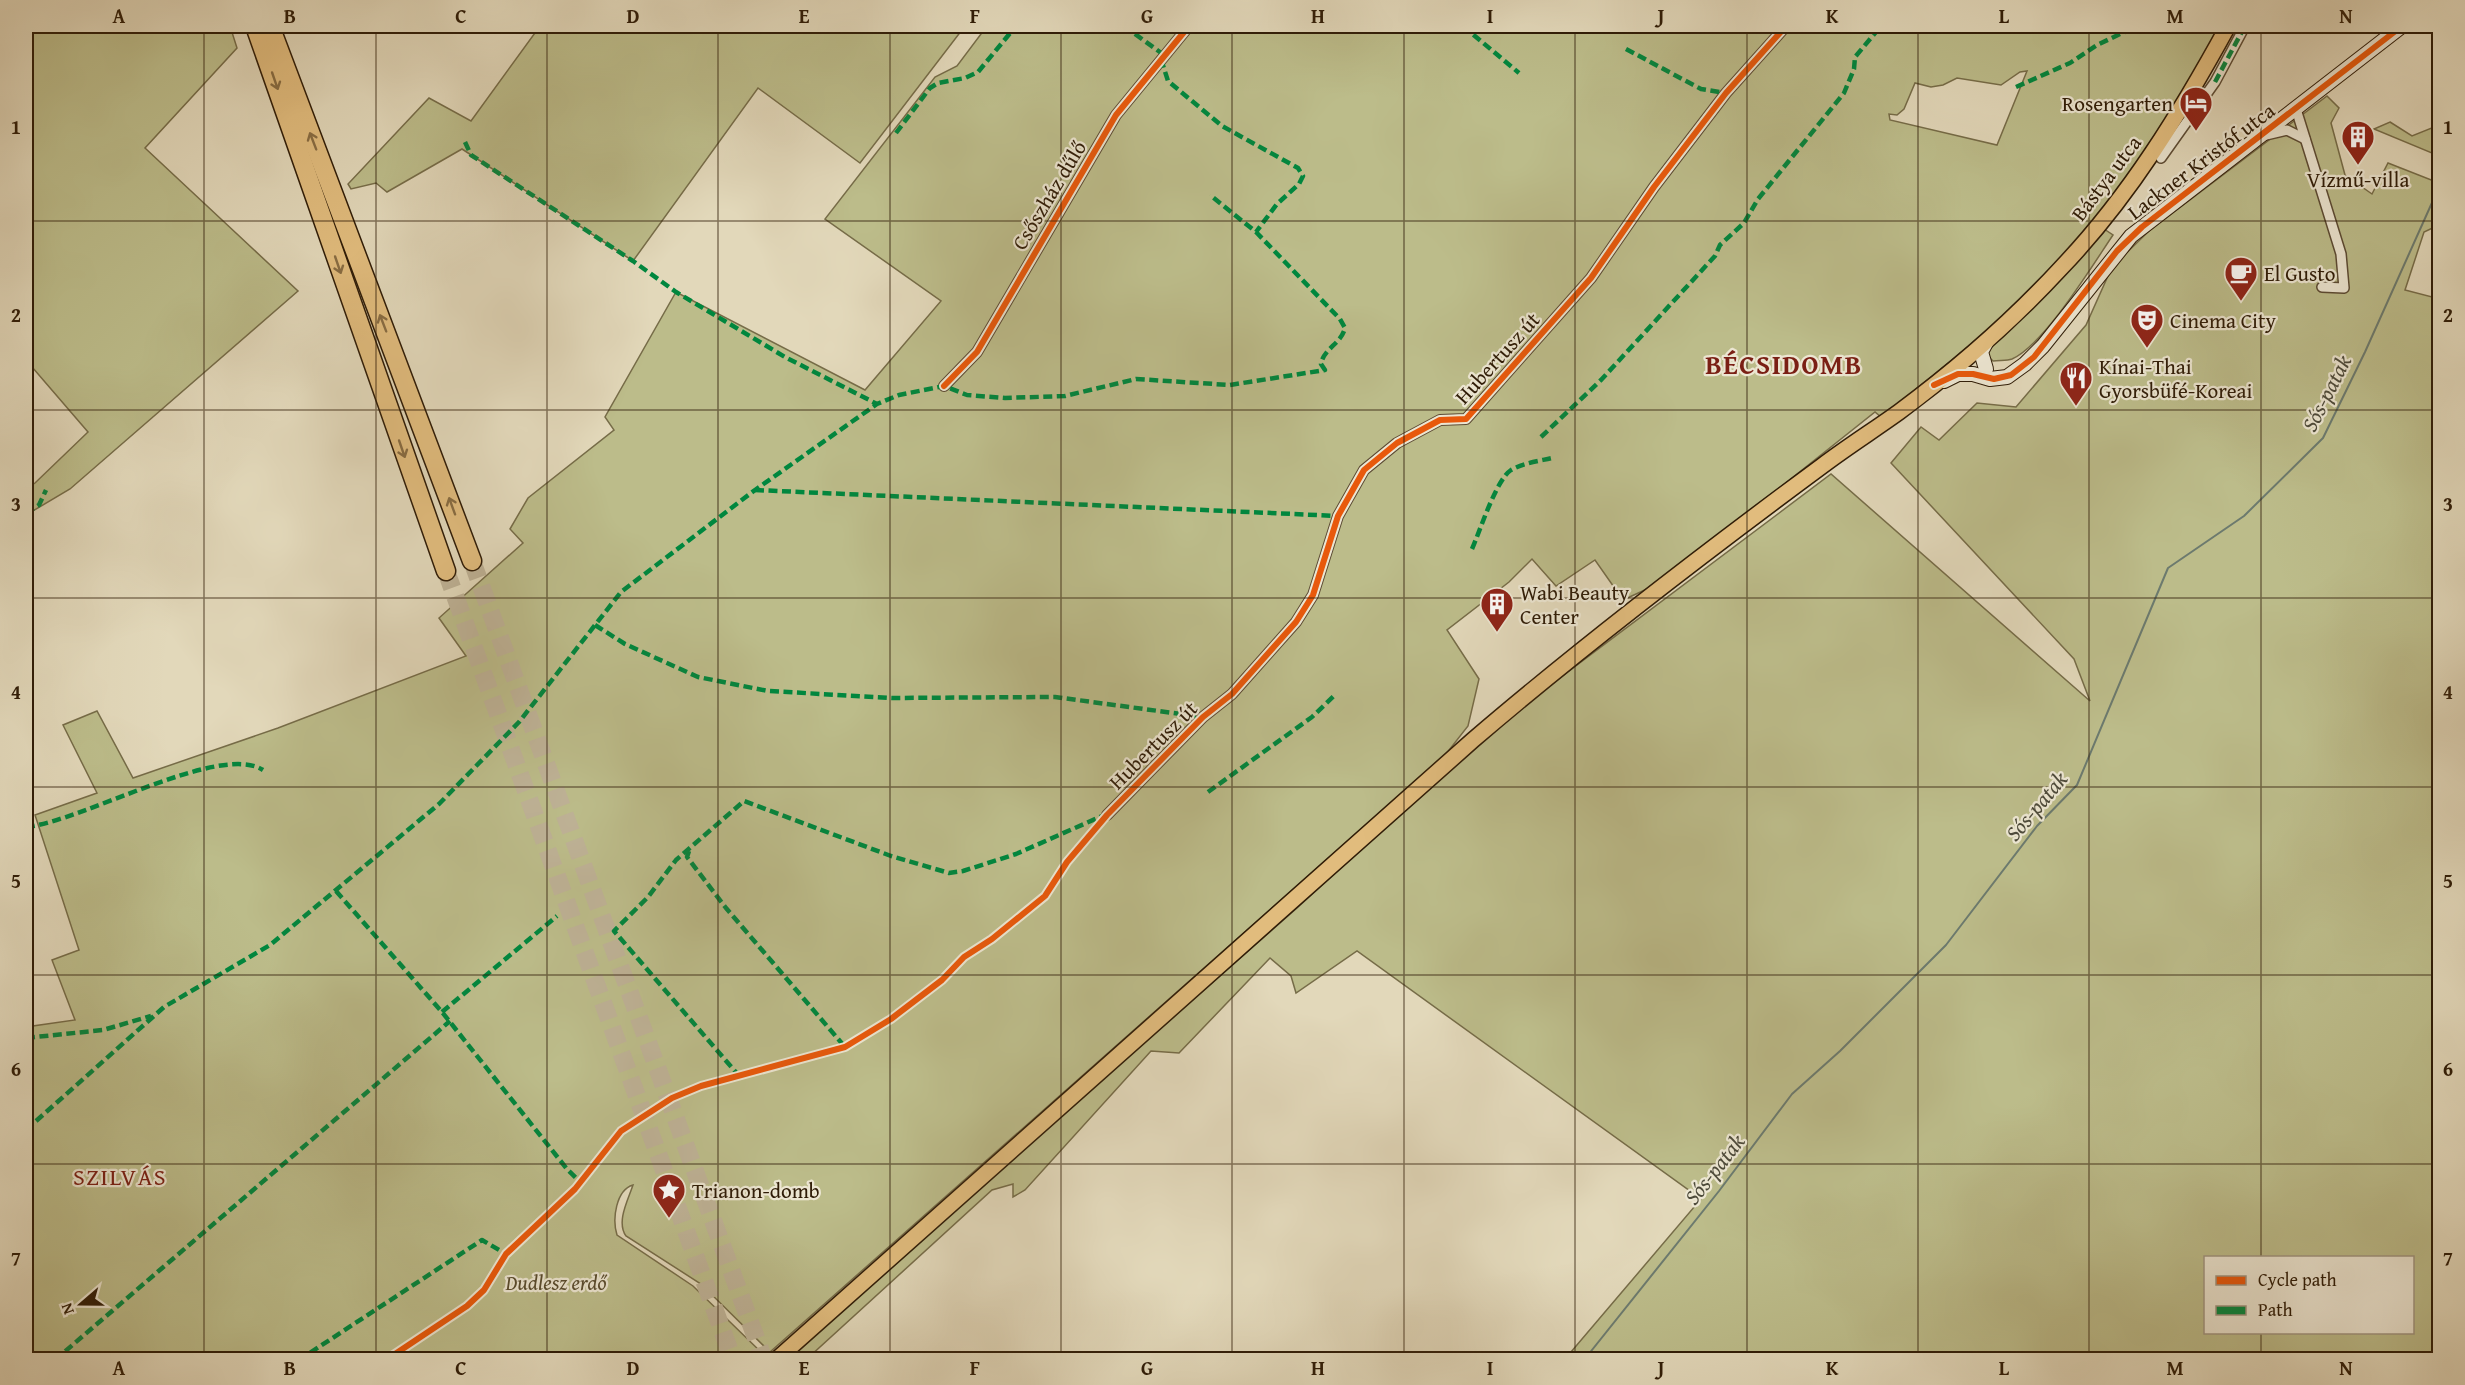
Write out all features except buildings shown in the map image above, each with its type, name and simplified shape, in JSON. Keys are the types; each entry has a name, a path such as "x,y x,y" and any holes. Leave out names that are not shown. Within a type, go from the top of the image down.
{"highway":[{"path":"255,26 446,571"},
{"path":"270,26 472,561"}],"main road":[{"name":"Bástya utca","path":"776,1359 1543,680 1823,465 1934,385 1992,335 2052,279 2106,215 2168,129 2228,26"}],"street":[{"name":"Csőszház dűlő","path":"944,386 977,352 1116,115 1189,26"},
{"name":"Hubertusz út","path":"1107,814 1203,717 1232,694 1296,622 1313,595 1338,516 1365,470 1397,443 1440,420 1466,419 1591,278 1654,188 1719,102 1786,26"},
{"path":"2161,158 2215,82 2245,26"},
{"name":"Lackner Kristóf utca","path":"1934,385 1958,374 1984,373 2007,377 2017,370 2043,346 2131,236 2402,26"},
{"path":"2296,109 2342,262 2344,288 2322,287"},
{"path":"2261,136 2287,130 2305,139"},
{"path":"1984,373 1982,350 1992,335"},
{"path":"1969,354 1984,373"}],"green space":[{"path":"26,26 230,26 237,48 145,148 298,291 70,489 26,515 26,489 88,432 26,360"},
{"path":"540,26 965,26 860,163 758,88 633,261 462,149 387,192 376,183 351,189 348,184 429,98 471,121"},
{"name":"Dudlesz erdő","path":"987,26 2222,26 2160,132 2087,231 2040,282 2014,306 1962,352 1881,417 1875,412 1660,583 1623,600 1595,560 1556,586 1532,559 1509,582 1447,630 1479,679 1468,726 1446,754 770,1352 701,1284 626,1236 622,1224 633,1185 627,1188 619,1199 615,1213 617,1235 693,1286 765,1356 761,1359 26,1359 26,1027 75,1020 52,960 79,950 35,815 97,793 63,725 97,711 133,778 278,728 466,656 439,618 523,543 510,529 528,498 614,430 605,417 676,292 865,390 941,301 825,219 935,77 957,66","holes":["2027,71 1997,145 1890,120 1889,114 1897,115 1904,109 1915,83 1931,87 1943,85 1957,78 2001,85 2020,72"]},
{"path":"2327,96 2339,108 2331,123 2345,175 2372,194 2388,163 2439,183 2439,225 2424,232 2405,290 2440,299 2439,1359 1565,1359 1701,1199 1357,951 1296,993 1291,976 1270,958 1179,1053 1151,1051 1025,1190 1013,1197 1013,1184 992,1190 809,1357 787,1357 1297,908 1497,725 1831,474 2090,701 2074,659 1891,463 1921,427 1939,440 1977,403 2016,407 2086,325 2112,267 2149,231"},
{"path":"2390,122 2412,136 2439,125 2439,156 2374,129"},
{"path":"2101,227 2113,235 2052,322 2025,351 2012,359 1993,361 1987,355 1992,345 2064,276"}],"waterway":[{"name":"Sós-patak","path":"1584,1360 1719,1191 1792,1094 1840,1051 1946,945 2037,826 2077,785 2168,568 2244,516 2323,438 2365,352 2435,196 2440,192"}],"tunnel":[{"path":"472,561 764,1360"},
{"path":"446,571 733,1360"}],"marked path":[{"path":"896,133 930,88 938,83 965,78 978,72 1016,26"},
{"path":"1124,26 1164,55"},
{"path":"1463,26 1519,73"},
{"path":"1541,437 1601,380 1715,256 1720,245 1744,223 1758,199 1844,93 1854,69 1855,57 1881,26"},
{"path":"2016,87 2070,63 2097,45 2137,26"},
{"path":"2215,82 2245,26"},
{"path":"1626,49 1701,89 1726,93"},
{"path":"1161,59 1168,81 1222,126 1298,168 1303,176 1299,184 1277,204 1256,232"},
{"path":"465,142 471,155 633,261 676,292 785,357 877,404"},
{"path":"26,1130 164,1007 270,945 439,804 519,722 621,592 755,490 877,404 899,395 944,386 967,395 1005,398 1065,396 1136,379 1230,385 1325,370 1321,364 1323,359 1345,328 1340,319 1256,232 1210,195"},
{"path":"1472,549 1494,495 1505,476 1511,470 1531,462 1552,458"},
{"path":"26,513 39,505 46,490"},
{"path":"755,490 1338,516"},
{"path":"595,625 625,644 698,677 768,691 893,698 1055,697 1203,717"},
{"path":"1208,792 1312,717 1336,694"},
{"path":"26,827 50,822 184,774 216,766 243,764 263,770"},
{"path":"740,1077 614,931 648,897 676,860 744,801 891,856 949,873 963,871 1016,854 1102,816"},
{"path":"689,851 687,857 726,908 845,1047"},
{"path":"336,891 442,1012 579,1181"},
{"path":"442,1012 557,916"},
{"path":"26,1038 103,1030 151,1016"},
{"path":"55,1360 450,1021"},
{"path":"299,1360 482,1240 506,1254 510,1250"}],"cycle path":[{"path":"944,386 977,352 1116,115 1189,26"},
{"path":"386,1360 467,1306 484,1290 506,1254 575,1189 621,1131 672,1098 701,1086 845,1047 891,1019 942,980 964,957 992,939 1045,896 1067,862 1107,815 1203,717 1232,694 1296,622 1313,595 1338,516 1364,470 1397,443 1440,420 1466,419 1591,278 1654,187 1726,93 1786,26"},
{"path":"1934,385 1958,374 1973,374 1994,379 2011,375 2034,357 2117,251 2142,227 2402,26"}],"place":[{"name":"Rosengarten","path":"2196,132"},
{"name":"Vízmű-villa","path":"2358,166"},
{"name":"El Gusto","path":"2241,302"},
{"name":"Cinema City","path":"2147,349"},
{"name":"Kínai-Thai Gyorsbüfé-Koreai","path":"2076,407"},
{"name":"Wabi Beauty Center","path":"1497,633"},
{"name":"Trianon-domb","path":"669,1219"}],"district":[{"name":"BÉCSIDOMB","path":"1784,364"},
{"name":"SZILVÁS","path":"120,1176"}]}
